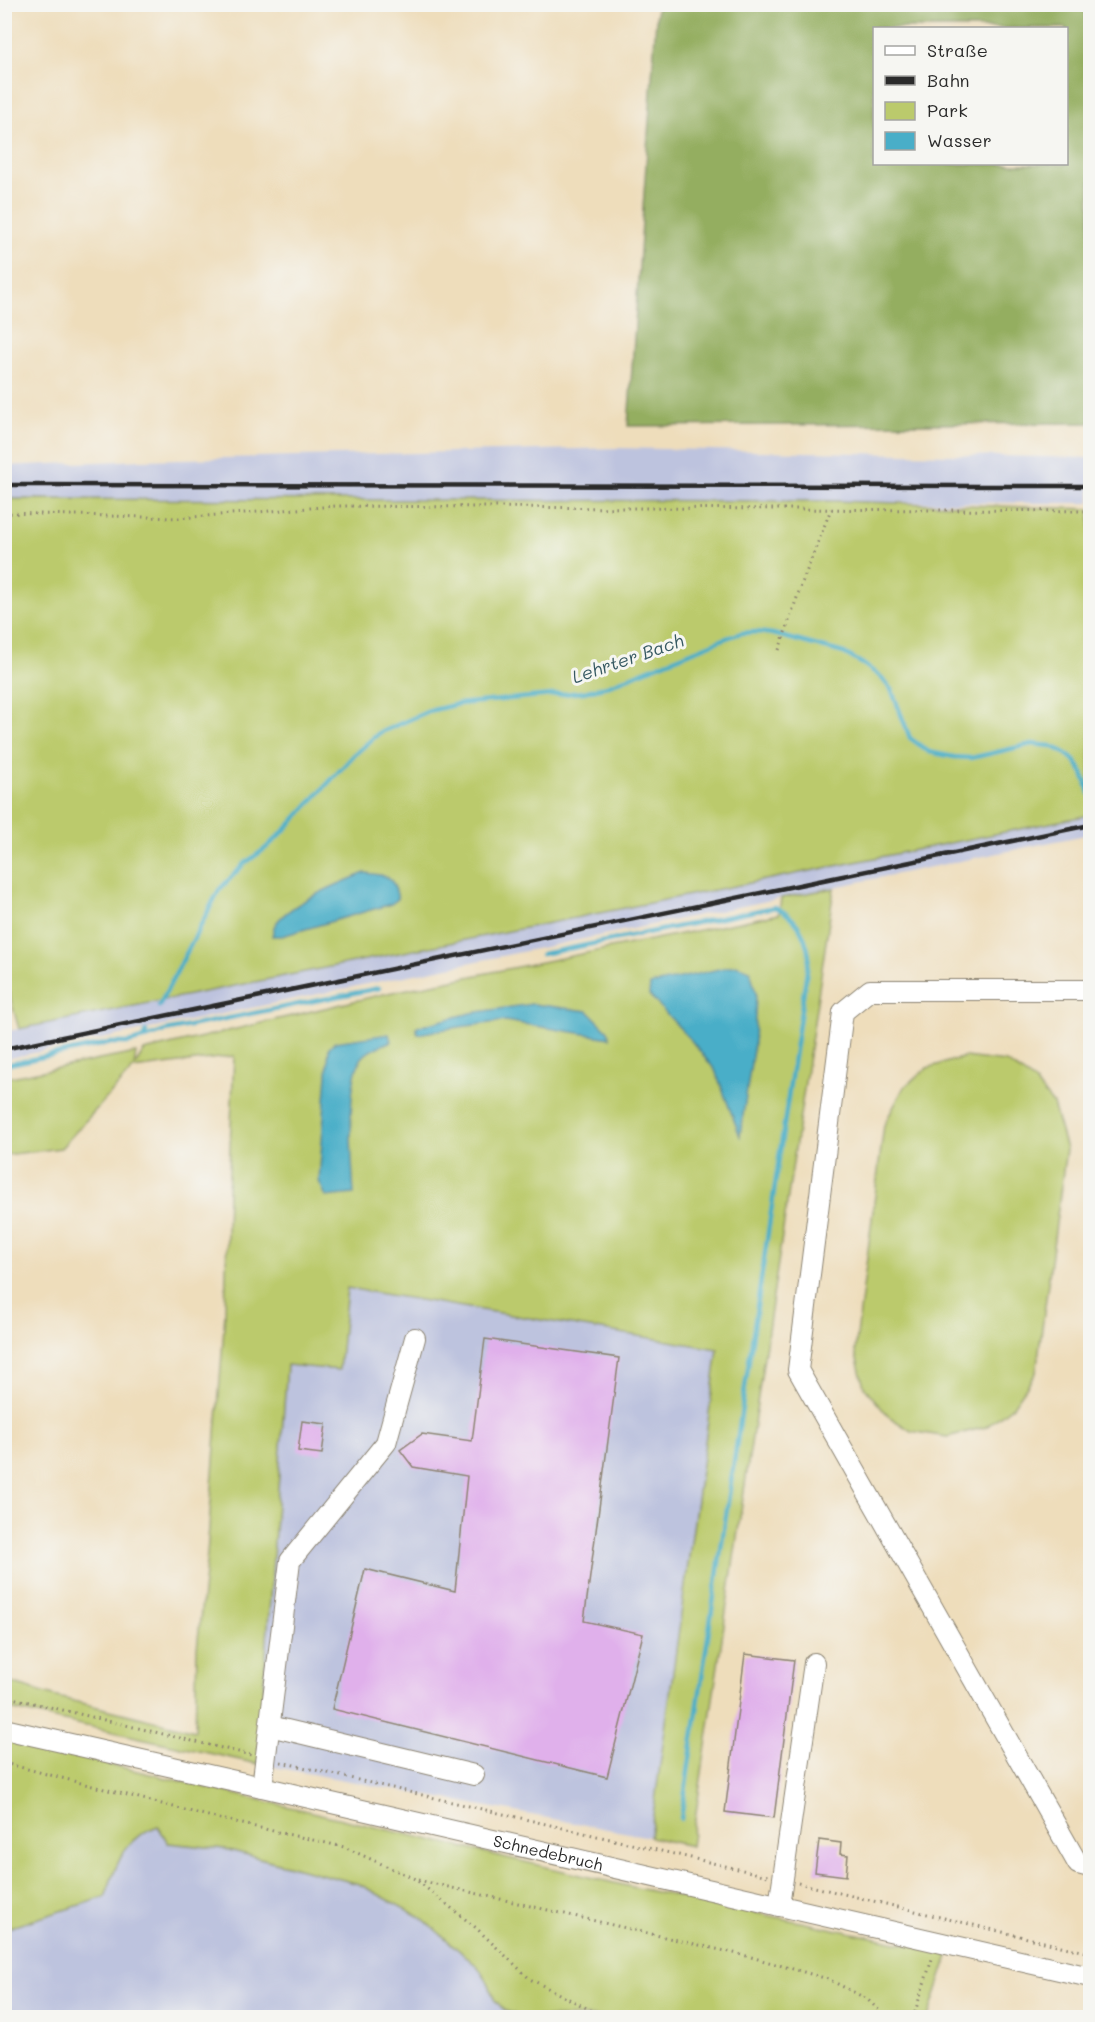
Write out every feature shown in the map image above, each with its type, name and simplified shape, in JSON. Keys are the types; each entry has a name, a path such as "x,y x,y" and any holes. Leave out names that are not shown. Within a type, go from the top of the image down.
{"street":[{"path":"1090,990 870,990 843,1012 798,1370 1078,1864 1090,1867"},
{"path":"262,1787 290,1561 386,1443 415,1338"},
{"path":"779,1906 814,1663"},
{"path":"270,1726 474,1775"},
{"name":"Schnedebruch","path":"4,1729 1090,1977"}],"path":[{"path":"4,513 179,518 336,506 1090,511"},
{"path":"778,650 831,509"},
{"path":"4,1696 1090,1953"},
{"path":"4,1763 216,1818 345,1846 415,1879 751,1957 817,1976 848,1988 867,1999 887,2018"},
{"path":"415,1879 475,1927 530,1978 606,2018"},
{"path":"913,2018 926,1978"}],"shaded area":[{"path":"617,448 1090,458 1090,503 5,499 4,466 142,460"},
{"path":"1090,815 1090,834 5,1059 4,1032"},
{"path":"346,1288 718,1349 650,1837 258,1764 287,1365 339,1370"},
{"path":"5,1755 924,2018 5,2018"}],"green space":[{"path":"657,5 1085,5 1090,96 1090,423 628,426"},
{"path":"4,499 834,501 1090,509 1090,815 19,1029 4,976"},
{"path":"834,888 691,1846 650,1837 718,1349 347,1288 339,1370 287,1365 258,1764 5,1708 5,1681 53,1696 195,1731 197,1649 207,1554 225,1313 234,1056 133,1069 61,1148 5,1155 5,1078 136,1053 134,1067 144,1051 388,993 779,914 781,898"},
{"path":"965,1057 1006,1062 1033,1080 1053,1104 1066,1149 1036,1373 1013,1406 986,1427 947,1437 911,1431 888,1416 864,1387 855,1351 884,1125 904,1087 927,1068"},
{"path":"5,1740 627,1886 949,1953 928,2017 526,2017 505,2011 494,1999 489,1984 478,1967 422,1918 359,1884 225,1849 168,1843 158,1826 136,1838 122,1854 105,1897 5,1929"}],"water":[{"path":"365,873 388,878 394,885 398,899 391,904 282,936 272,936 274,927 289,911 315,895"},
{"path":"736,965 750,970 756,993 754,1043 740,1136 715,1070 649,995 650,985"},
{"path":"532,1004 588,1011 608,1031 610,1038 505,1021 418,1034 416,1027 471,1013"},
{"path":"389,1034 391,1041 366,1054 360,1061 356,1073 351,1107 354,1194 326,1197 319,1181 329,1047 335,1042"}],"building":[{"path":"485,1339 619,1358 584,1621 643,1634 607,1777 332,1709 365,1569 455,1591 467,1476 413,1467 400,1450 422,1434 472,1441"},
{"path":"302,1421 326,1424 322,1454 298,1451"},
{"path":"745,1654 794,1660 774,1818 725,1812"},
{"path":"819,1840 841,1843 840,1854 848,1855 846,1876 815,1872"}],"waterway":[{"name":"Lehrter Bach","path":"159,1006 219,890 244,864 286,829 354,755 379,733 429,711 458,704 584,692 607,686 741,633 773,634 844,653 863,664 881,677 892,691 910,738 929,752 971,758 1032,744 1051,746 1064,752 1075,761 1083,774 1090,794"},
{"path":"542,954 775,907 783,911 799,927 809,956 681,1819"},
{"path":"143,1039 165,1031 379,988"},
{"name":"Lehrter Bach","path":"4,1065 110,1043 128,1043 143,1039 146,1032"}],"railway":[{"path":"4,485 1090,486"},
{"path":"4,1049 1090,825"}]}
